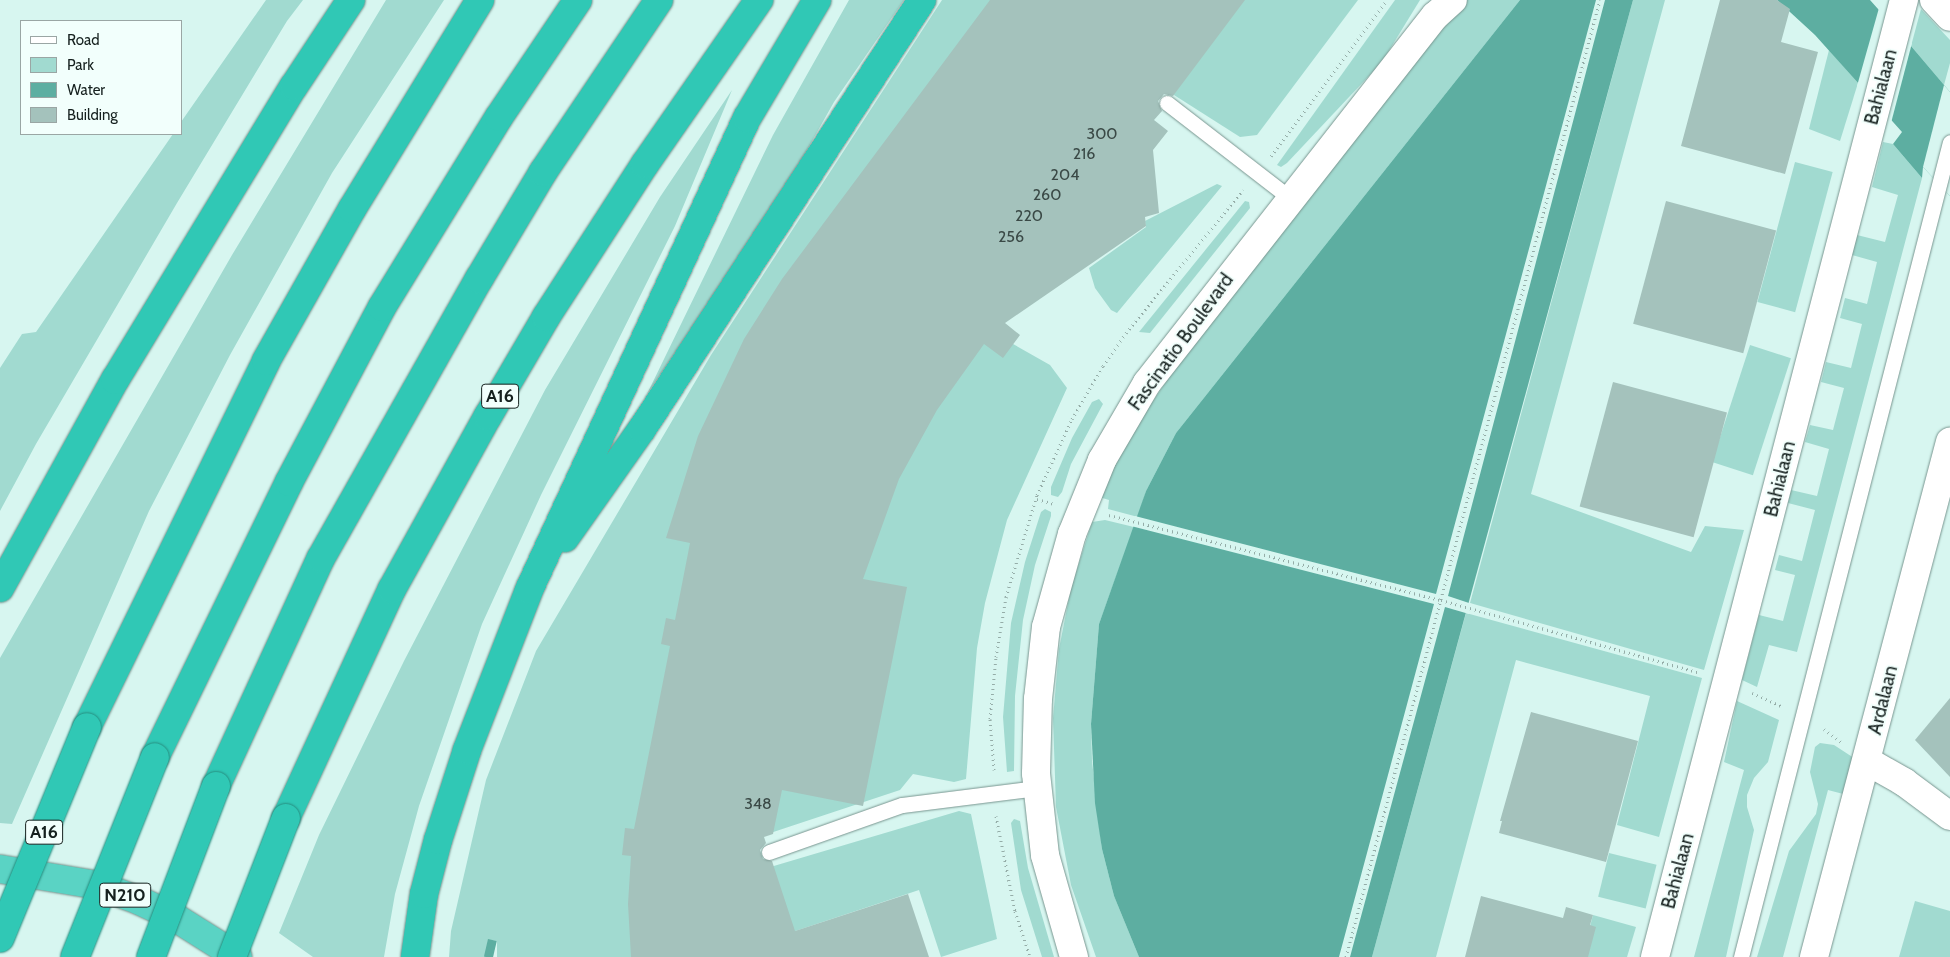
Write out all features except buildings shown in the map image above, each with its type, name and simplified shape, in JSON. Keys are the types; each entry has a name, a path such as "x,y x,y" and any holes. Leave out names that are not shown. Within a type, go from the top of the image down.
{"highway":[{"path":"0,588 115,380 294,86 351,0"},
{"name":"A16","path":"0,938 87,727 266,361 352,209 480,0"},
{"path":"75,957 155,757 280,499 382,308 499,117 578,0"},
{"path":"150,957 216,786 326,549 538,180 659,0"},
{"name":"A16","path":"232,957 286,818 392,589 493,407 546,317 640,172 759,0"},
{"path":"416,957 424,894 438,840 485,700 529,590 747,118 817,0"},
{"path":"529,590 642,429 922,0"},
{"name":"N210","path":"0,869 97,885 138,900 176,918 238,957"}],"street":[{"path":"1934,0 1950,17"},
{"name":"Fascinatio Boulevard","path":"1074,957 1049,872 1037,788 1036,734 1046,627 1062,561 1102,460 1147,383 1443,5"},
{"name":"Bahialaan","path":"1655,957 1901,11"},
{"name":"Ardalaan","path":"1814,957 1950,442"},
{"path":"1867,761 1904,782 1950,816"}],"lane":[{"path":"1167,103 1291,199"},
{"path":"1741,957 1801,717 1850,541 1950,142"},
{"path":"769,852 902,805 1037,788"}],"path":[{"path":"1346,957 1600,0"},
{"path":"1106,514 1441,600 1728,681 1823,728 1867,761"}],"green space":[{"path":"266,0 303,0 287,21 177,203 36,444 0,511 0,368 22,334 36,332 172,135 182,135 182,121"},
{"path":"386,0 444,0 332,173 230,355 149,511 12,824 0,823 0,658 232,255"},
{"path":"849,0 904,0 834,102 776,205 647,394 773,135"},
{"path":"942,0 1064,0 990,331 1050,365 1067,388 1007,520 985,603 977,648 966,779 954,782 913,774 900,790 752,839 760,870 959,811 971,814 997,939 941,957 919,890 717,957 497,957 497,941 489,940 488,957 449,957 451,931 486,780 536,651 711,355"},
{"path":"1212,0 1358,0 1257,135 1240,137 1163,88"},
{"path":"1395,0 1420,0 1382,62 1287,163 1281,167 1277,165"},
{"path":"1465,0 1520,0 1176,433 1146,491 1138,517 1108,509 1109,500 1099,497 1112,468 1135,427 1183,357"},
{"path":"1633,0 1665,0 1531,494 1691,552 1705,526 1744,530 1704,670 1470,603"},
{"path":"1921,9 1950,40 1950,63 1944,85 1911,46"},
{"path":"1829,50 1858,83 1840,141 1809,129"},
{"path":"732,90 675,226 541,495 482,624 419,806 395,894 384,957 313,957 279,933 319,835 404,661 545,390 660,197"},
{"path":"1883,142 1893,144 1922,178 1797,652 1769,645 1757,687 1742,680 1759,615 1783,621 1795,575 1775,570 1779,555 1802,561 1815,510 1788,503 1791,490 1817,496 1829,449 1805,442 1810,425 1833,430 1844,388 1821,382 1826,362 1851,368 1862,324 1840,318 1845,298 1867,304 1877,262 1852,255 1857,235 1885,242 1898,195 1872,187"},
{"path":"1795,162 1833,172 1795,312 1757,302"},
{"path":"1217,184 1222,186 1117,313 1111,310 1095,288 1089,268 1146,227 1145,221"},
{"path":"1245,201 1249,202 1250,208 1150,333 1139,332"},
{"path":"1750,345 1791,358 1753,475 1712,462"},
{"path":"1099,399 1103,404 1071,464 1062,492 1058,497 1051,495 1051,487 1072,438 1092,402"},
{"path":"1045,509 1051,512 1051,516 1035,565 1023,620 1015,696 1014,771 1007,772 1003,717 1011,623 1025,562 1041,512"},
{"path":"1105,520 1134,527 1099,624 1091,724 1092,761 1102,849 1114,896 1139,957 1096,957 1071,885 1056,807 1053,718 1059,649 1071,588 1092,522"},
{"path":"1466,613 1702,678 1659,837 1617,825 1650,696 1516,660 1436,957 1372,957"},
{"path":"1737,701 1779,720 1768,762 1754,778 1747,795 1747,807 1754,830 1726,957 1694,957 1744,770 1724,762"},
{"path":"1820,743 1834,745 1857,760 1847,795 1828,790 1783,957 1757,957 1789,851 1816,814 1818,804 1810,772 1815,747"},
{"path":"1014,819 1020,821 1028,868 1054,957 1042,957 1021,890 1011,823"},
{"path":"1609,853 1657,865 1646,909 1598,897"},
{"path":"1915,901 1950,911 1950,957 1899,957"},
{"path":"1593,915 1636,927 1627,957 1582,957"}],"water":[{"path":"1520,0 1633,0 1372,957 1139,957 1114,896 1102,849 1095,803 1091,724 1099,624 1146,491 1176,433"},
{"path":"1777,0 1870,0 1911,46 1950,92 1950,196 1923,167 1922,178 1893,144 1902,132 1815,35"},
{"path":"488,939 497,941 493,957 484,957"}],"pier":[{"path":"1596,0 1605,0 1448,596 1472,604 1469,614 1445,607 1350,957 1339,957 1434,604 1131,526 1135,516 1436,594"},
{"path":"1879,8 1912,43 1891,123 1857,86"},
{"path":"1944,85 1950,92 1950,196 1923,167"}]}
